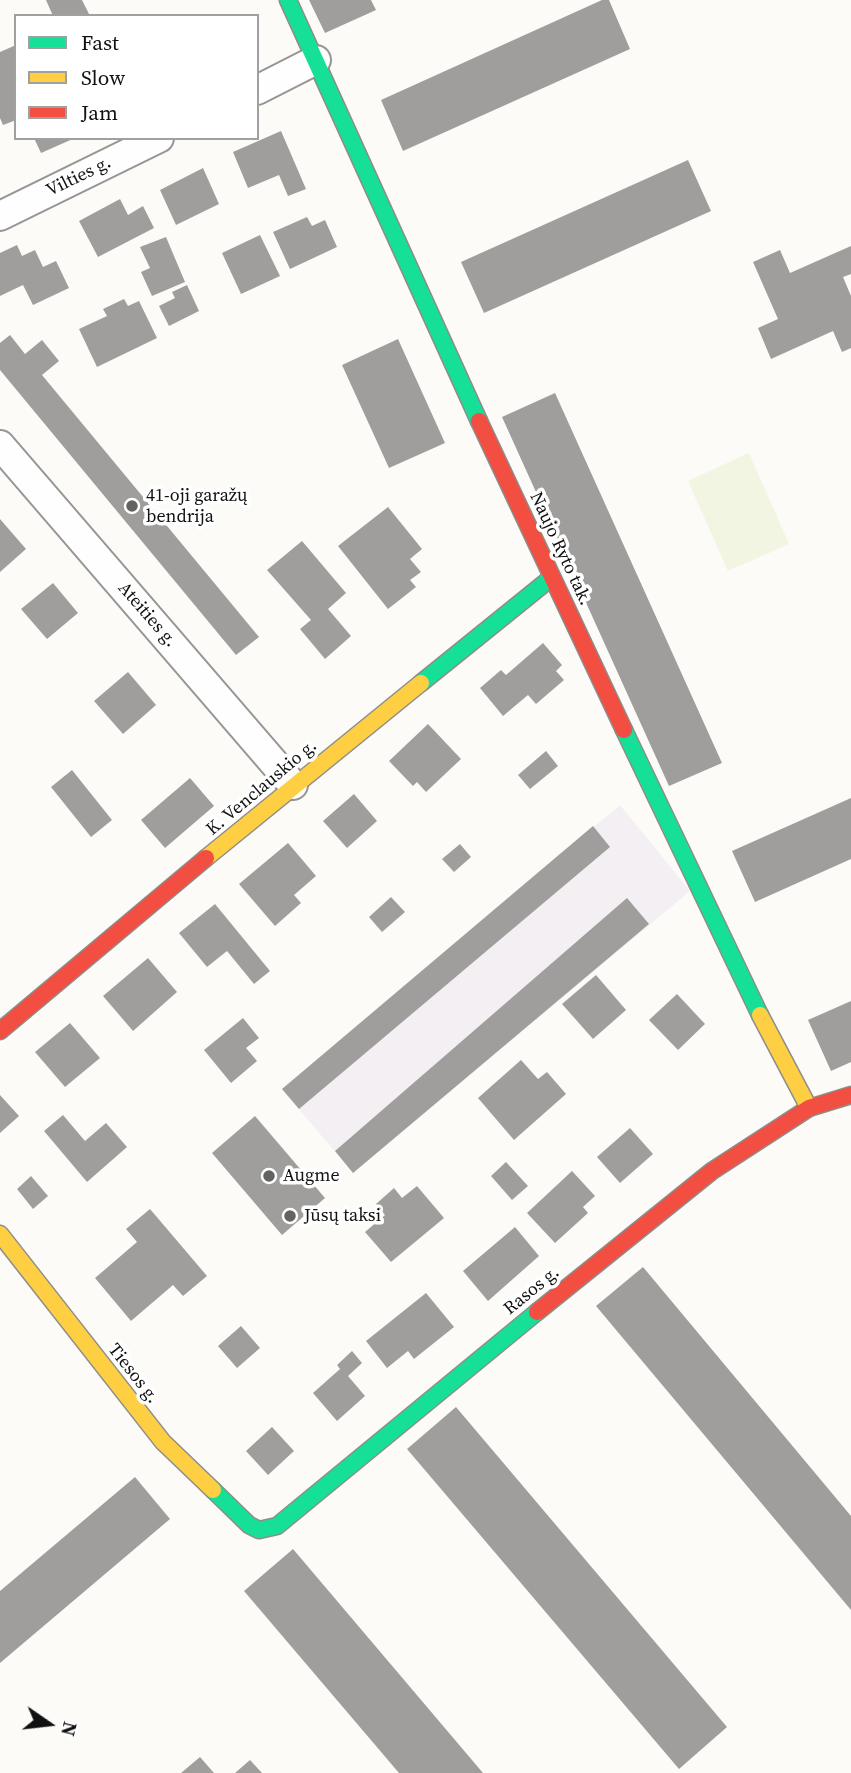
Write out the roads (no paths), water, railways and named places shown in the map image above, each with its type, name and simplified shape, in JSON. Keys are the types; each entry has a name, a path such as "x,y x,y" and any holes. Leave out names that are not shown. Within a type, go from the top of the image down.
{"street":[{"name":"Naujo Ryto tak.","path":"288,0 551,578 779,1054 808,1108"},
{"path":"259,89 316,60"},
{"name":"Vilties g.","path":"0,216 155,140"},
{"name":"Ateities g.","path":"0,445 293,785"},
{"name":"K. Venclauskio g.","path":"0,1031 293,785 551,578"},
{"name":"Rasos g.","path":"249,1525 259,1530 277,1526 712,1171 808,1108 851,1095"},
{"name":"Tiesos g.","path":"0,1234 163,1442 249,1525"}],"place":[{"name":"41-oji garažų bendrija","path":"132,506"},
{"name":"Augme","path":"269,1176"},
{"name":"Jūsų taksi","path":"290,1216"}]}
